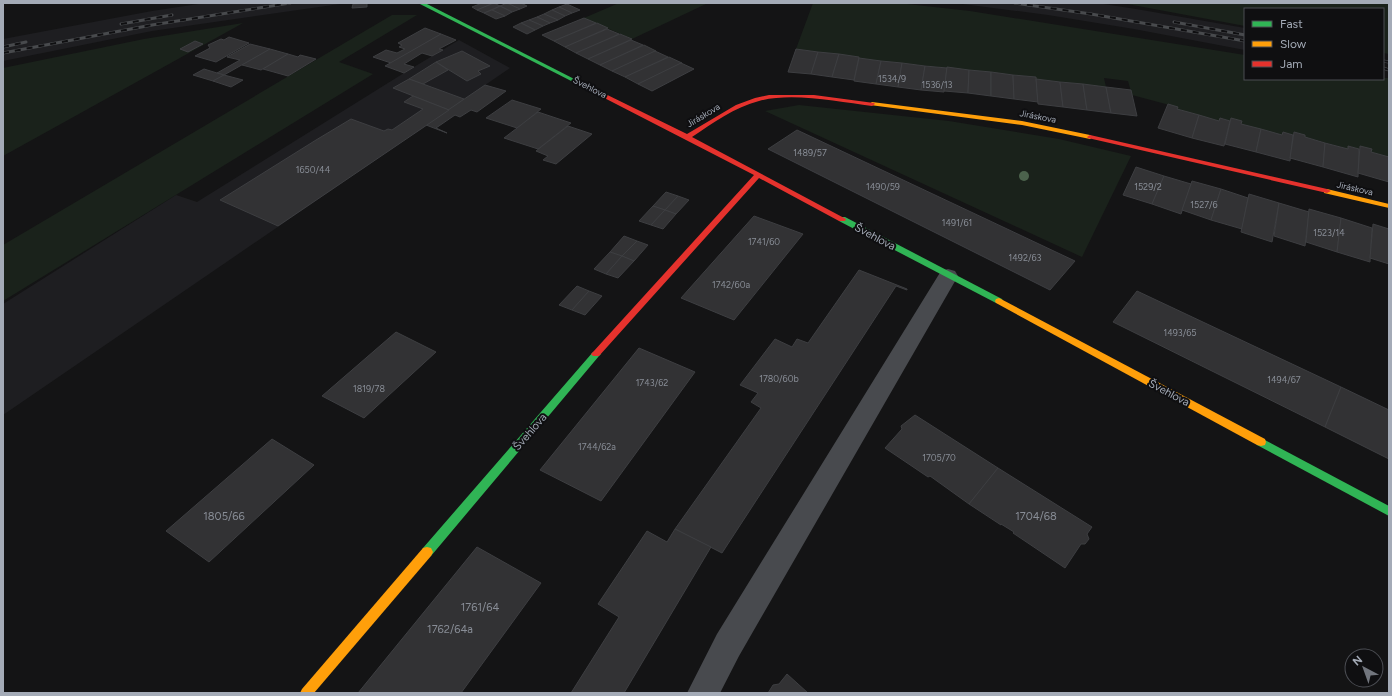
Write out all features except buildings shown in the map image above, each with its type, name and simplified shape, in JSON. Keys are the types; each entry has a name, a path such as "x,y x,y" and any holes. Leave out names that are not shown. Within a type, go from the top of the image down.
{"street":[{"name":"Švehlova","path":"420,3 687,137 948,276 1042,324 1389,511"},
{"name":"Jiráskova","path":"687,137 733,109 758,99 786,96 879,105 1022,122 1389,206"},
{"name":"Švehlova","path":"306,693 610,338 758,175"},
{"path":"703,693 732,638 948,276"}],"shaded area":[{"path":"205,3 347,3 152,31 3,61 3,39 152,11"},
{"path":"619,3 708,3 632,39 584,18"},
{"path":"813,3 898,3 970,11 1244,55 1244,80 1384,80 1384,78 1389,78 1389,157 1371,152 1371,149 1360,146 1359,149 1349,146 1348,149 1305,137 1305,135 1294,132 1293,135 1283,132 1282,135 1241,124 1242,121 1231,119 1230,121 1221,118 1219,121 1177,109 1177,107 1132,95 1128,81 1104,78 1106,87 1036,79 1036,77 881,61 796,49"},
{"path":"955,3 1097,3 1136,9 1244,28 1244,50 1134,29 1048,15"},
{"path":"1122,3 1389,3 1389,54 1384,53 1384,8 1244,8 1244,26"},
{"path":"392,15 417,15 339,62 373,74 3,301 3,245"},
{"path":"243,23 3,156 3,68 144,39"},
{"path":"459,40 510,68 3,415 3,304 176,195 197,202"},
{"path":"799,105 949,121 1059,139 1131,156 1082,257 765,111"}],"railway":[{"path":"3,53 152,25 290,3"},
{"path":"1015,3 1091,14 1244,41"},
{"path":"121,24 172,15"},
{"path":"1174,22 1244,35"},
{"path":"3,47 26,42"},
{"path":"1384,61 1389,62"},
{"path":"1384,68 1389,70"}],"traffic: fast":[{"path":"421,3 585,86"},
{"path":"842,219 999,301"},
{"path":"427,552 596,354"},
{"path":"1261,442 1389,511"}],"traffic: slow":[{"path":"872,104 1022,123 1090,137"},
{"path":"1327,191 1389,206"},
{"path":"999,301 1261,442"},
{"path":"306,693 427,552"}],"traffic: jam":[{"path":"585,86 687,137 842,219"},
{"path":"687,137 739,106 757,99 798,96 872,104"},
{"path":"1090,137 1327,191"},
{"path":"596,354 758,175"}]}
